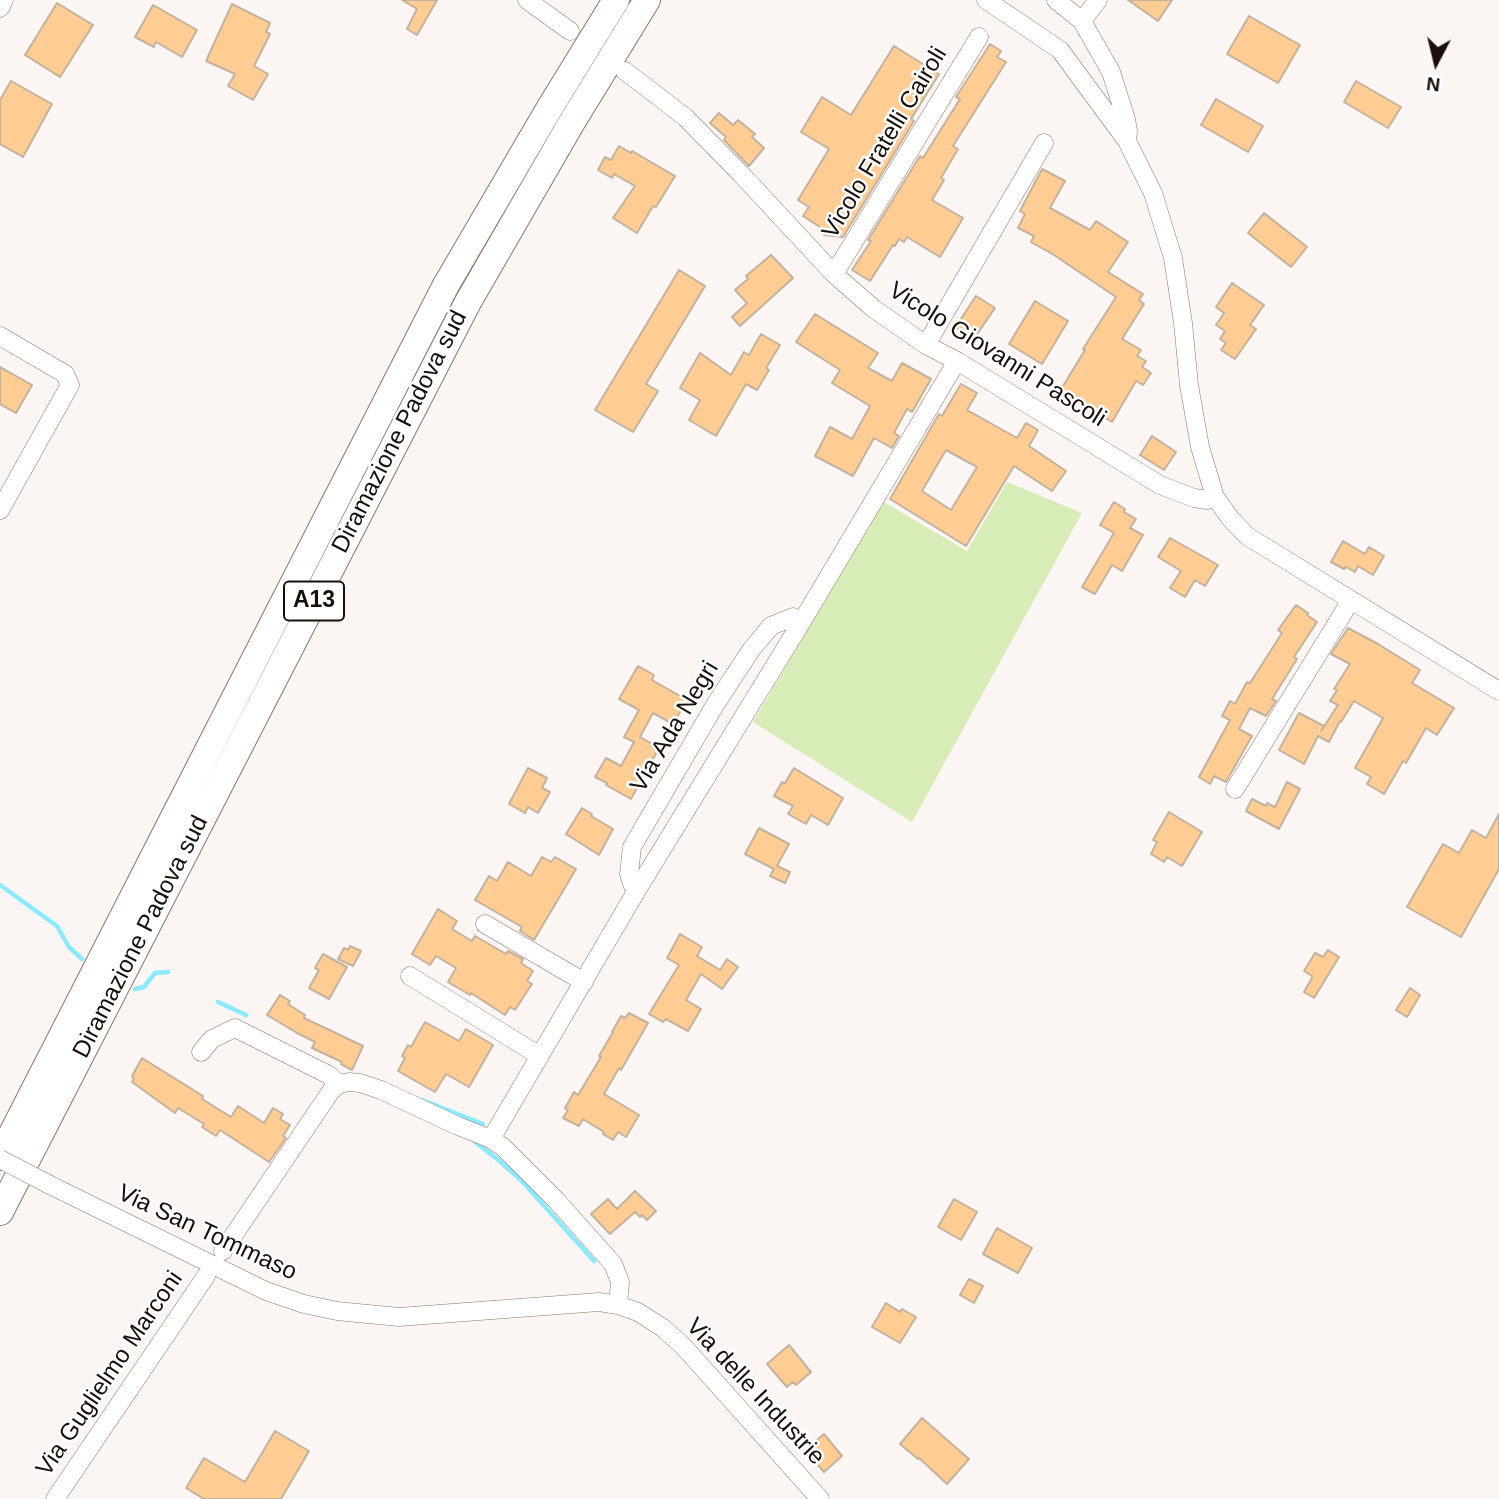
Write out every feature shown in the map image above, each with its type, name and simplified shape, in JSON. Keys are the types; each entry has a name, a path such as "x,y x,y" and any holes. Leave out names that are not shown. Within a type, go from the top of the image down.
{"highway":[{"name":"Diramazione Padova sud","path":"0,1158 446,285 616,0"},
{"name":"Diramazione Padova sud","path":"0,1212 467,302 647,0"}],"street":[{"path":"0,8 4,0"},
{"path":"527,0 570,31"},
{"path":"986,0 1060,50 1127,141 1153,194 1173,258 1189,385 1200,447 1215,497 1230,518 1247,536 1499,691"},
{"path":"1056,0 1082,21 1111,72 1126,119 1127,141"},
{"path":"1082,21 1098,0"},
{"name":"Vicolo Fratelli Cairoli","path":"834,274 979,37"},
{"name":"Vicolo Giovanni Pascoli","path":"625,71 685,117 834,274 874,309 926,345 957,361 1160,485 1194,498 1206,500 1215,497"},
{"path":"926,345 1044,142"},
{"path":"0,336 65,374 70,385 0,510"},
{"path":"491,1139 637,890 801,623 957,361"},
{"path":"1235,789 1349,600"},
{"name":"Via Ada Negri","path":"637,890 629,874 632,847 715,705 751,650 771,626 793,617 801,623"},
{"path":"485,924 584,982"},
{"path":"410,976 540,1056"},
{"path":"201,1052 212,1039 236,1028 329,1075 339,1084"},
{"path":"223,1251 331,1091 339,1084 360,1083 491,1139 503,1147 556,1200 613,1264 620,1282 618,1305"},
{"name":"Via San Tommaso","path":"0,1158 266,1292 304,1304 337,1311 399,1317 599,1302 618,1305 651,1320"},
{"name":"Via Guglielmo Marconi","path":"55,1499 206,1276"},
{"name":"Via delle Industrie","path":"651,1320 683,1346 820,1499"}],"green space":[{"path":"1007,482 1082,513 912,822 753,722 884,502 967,551"}],"building":[{"path":"402,0 437,0 417,35 407,29 417,9"},
{"path":"1128,0 1172,0 1158,21"},
{"path":"57,3 93,25 60,77 25,55"},
{"path":"232,4 270,23 266,32 270,34 254,66 268,74 253,100 228,86 235,74 206,61"},
{"path":"153,5 197,30 182,57 156,42 154,47 135,37"},
{"path":"1249,16 1300,45 1278,83 1227,54"},
{"path":"990,44 1001,51 997,57 1006,62 953,146 958,149 932,200 963,218 940,257 907,237 904,242 899,239 870,281 852,270 920,156 923,158 960,99 956,97"},
{"path":"894,46 939,74 911,119 914,121 843,237 824,235 826,231 803,216 809,207 798,200 829,149 801,132 822,97 851,115"},
{"path":"11,81 52,104 23,157 0,144 0,100"},
{"path":"1356,81 1401,107 1388,128 1344,102"},
{"path":"1216,99 1263,126 1248,152 1201,125"},
{"path":"719,113 733,125 738,120 755,134 752,137 764,148 749,166 724,140 726,137 710,123"},
{"path":"619,146 675,176 637,233 613,218 635,186 614,174 612,178 598,170 605,157 611,160"},
{"path":"1042,169 1065,181 1050,208 1090,230 1096,221 1128,242 1108,272 1143,294 1139,300 1144,304 1122,339 1141,350 1137,356 1146,361 1142,367 1151,373 1143,385 1136,381 1112,422 1060,391 1116,297 1031,242 1034,236 1018,228 1025,214 1020,211"},
{"path":"1264,213 1307,247 1291,267 1248,233"},
{"path":"771,255 793,278 740,326 732,317 747,303 735,290 748,279 746,276"},
{"path":"679,270 705,286 646,384 658,391 633,432 595,410"},
{"path":"1232,283 1264,305 1250,325 1256,329 1235,359 1221,350 1226,343 1220,339 1225,331 1216,325 1224,313 1216,307"},
{"path":"976,296 995,308 973,340 955,328"},
{"path":"1035,301 1068,321 1042,364 1009,344"},
{"path":"815,314 878,353 868,368 892,381 902,363 931,379 912,412 907,409 894,433 899,436 892,448 874,438 853,476 815,456 830,427 852,439 870,406 832,383 840,370 796,342"},
{"path":"761,334 780,345 757,390 746,384 716,436 689,420 700,400 680,388 700,353 731,375 744,352 749,355"},
{"path":"0,367 32,385 16,413 0,404"},
{"path":"961,384 977,393 967,410 1017,438 1026,423 1038,430 1029,446 1066,471 1052,491 1014,466 966,546 890,499 939,414 942,416","holes":["946,450 977,467 951,510 922,491"]},
{"path":"1152,436 1176,452 1164,470 1140,455"},
{"path":"1114,502 1136,519 1130,528 1143,535 1122,571 1112,565 1095,594 1082,587 1114,533 1100,525"},
{"path":"1170,538 1218,565 1205,586 1195,580 1185,597 1170,588 1181,571 1158,557"},
{"path":"1343,541 1365,554 1369,547 1384,556 1373,575 1358,566 1355,572 1331,562"},
{"path":"1296,605 1317,622 1294,657 1297,659 1272,699 1276,701 1266,716 1250,708 1239,729 1252,736 1226,782 1214,776 1210,784 1199,777 1230,720 1222,716 1230,701 1235,704 1247,682 1250,683 1282,633 1278,630"},
{"path":"1348,628 1420,670 1412,683 1454,708 1437,735 1426,728 1384,794 1367,784 1371,777 1355,768 1383,718 1354,701 1329,742 1318,736 1304,764 1279,750 1299,713 1324,726 1321,731 1338,705 1330,701 1337,690 1334,689 1350,664 1331,654"},
{"path":"638,666 654,675 652,680 687,700 673,724 653,713 640,737 659,748 631,799 595,777 606,758 621,766 634,742 624,737 639,710 619,699"},
{"path":"528,768 547,778 542,788 550,792 538,813 528,807 525,813 509,804"},
{"path":"794,768 843,798 828,825 811,815 806,824 788,814 793,806 774,796"},
{"path":"1287,782 1300,789 1279,829 1246,811 1252,799 1275,807"},
{"path":"582,808 613,829 599,855 566,834"},
{"path":"1169,812 1202,832 1182,866 1167,857 1164,862 1151,854 1157,842 1153,840"},
{"path":"1499,814 1499,869 1461,937 1407,907 1443,844 1459,853 1472,830 1486,838"},
{"path":"759,828 789,844 777,866 790,872 785,883 770,876 774,869 745,854"},
{"path":"542,857 551,862 555,857 576,869 534,940 520,931 522,927 475,900 489,876 497,881 508,862 531,876"},
{"path":"438,909 457,921 452,929 472,941 475,936 506,954 508,951 523,959 521,963 533,971 527,981 532,984 515,1010 510,1007 505,1015 448,982 456,968 436,956 430,965 412,954"},
{"path":"680,934 702,947 697,956 720,970 727,959 738,967 722,989 701,974 686,1000 701,1009 688,1031 666,1019 663,1022 649,1014 679,965 667,958"},
{"path":"350,946 361,951 353,966 338,959 344,948 348,950"},
{"path":"1328,950 1339,957 1314,998 1304,992 1312,976 1304,971 1315,953 1323,957"},
{"path":"323,954 347,967 329,999 309,988 319,970 315,968"},
{"path":"1410,988 1420,995 1407,1017 1396,1010"},
{"path":"280,995 305,1015 304,1018 363,1046 352,1070 341,1064 342,1062 312,1048 315,1042 267,1015"},
{"path":"629,1013 648,1023 604,1094 639,1115 626,1137 618,1132 613,1140 583,1119 579,1126 563,1118 574,1092 578,1095 621,1016 625,1018"},
{"path":"425,1022 459,1041 466,1029 493,1045 469,1087 446,1074 435,1092 398,1071 408,1045 411,1047"},
{"path":"142,1058 231,1117 238,1106 264,1123 273,1108 283,1114 280,1119 290,1125 283,1136 286,1138 269,1162 220,1130 216,1136 202,1127 204,1124 178,1108 175,1113 132,1082 132,1076"},
{"path":"635,1191 656,1211 647,1220 635,1212 610,1234 591,1214 608,1199 617,1209"},
{"path":"954,1199 977,1212 961,1240 938,1227"},
{"path":"997,1228 1032,1248 1018,1273 983,1254"},
{"path":"969,1279 983,1286 974,1303 960,1295"},
{"path":"886,1303 900,1312 902,1309 916,1317 900,1343 872,1327"},
{"path":"789,1345 811,1372 796,1385 793,1382 787,1387 767,1364"},
{"path":"922,1418 969,1459 947,1484 900,1444"},
{"path":"275,1431 309,1451 281,1499 204,1499 186,1488 204,1458 245,1482"},
{"path":"824,1434 842,1456 824,1472 805,1450"}],"waterway":[{"path":"0,885 57,926 69,947 82,959"},
{"path":"135,989 144,987 155,973 168,972"},
{"path":"218,1002 246,1015"},
{"path":"422,1100 483,1124"},
{"path":"474,1141 521,1180 594,1261"}]}
